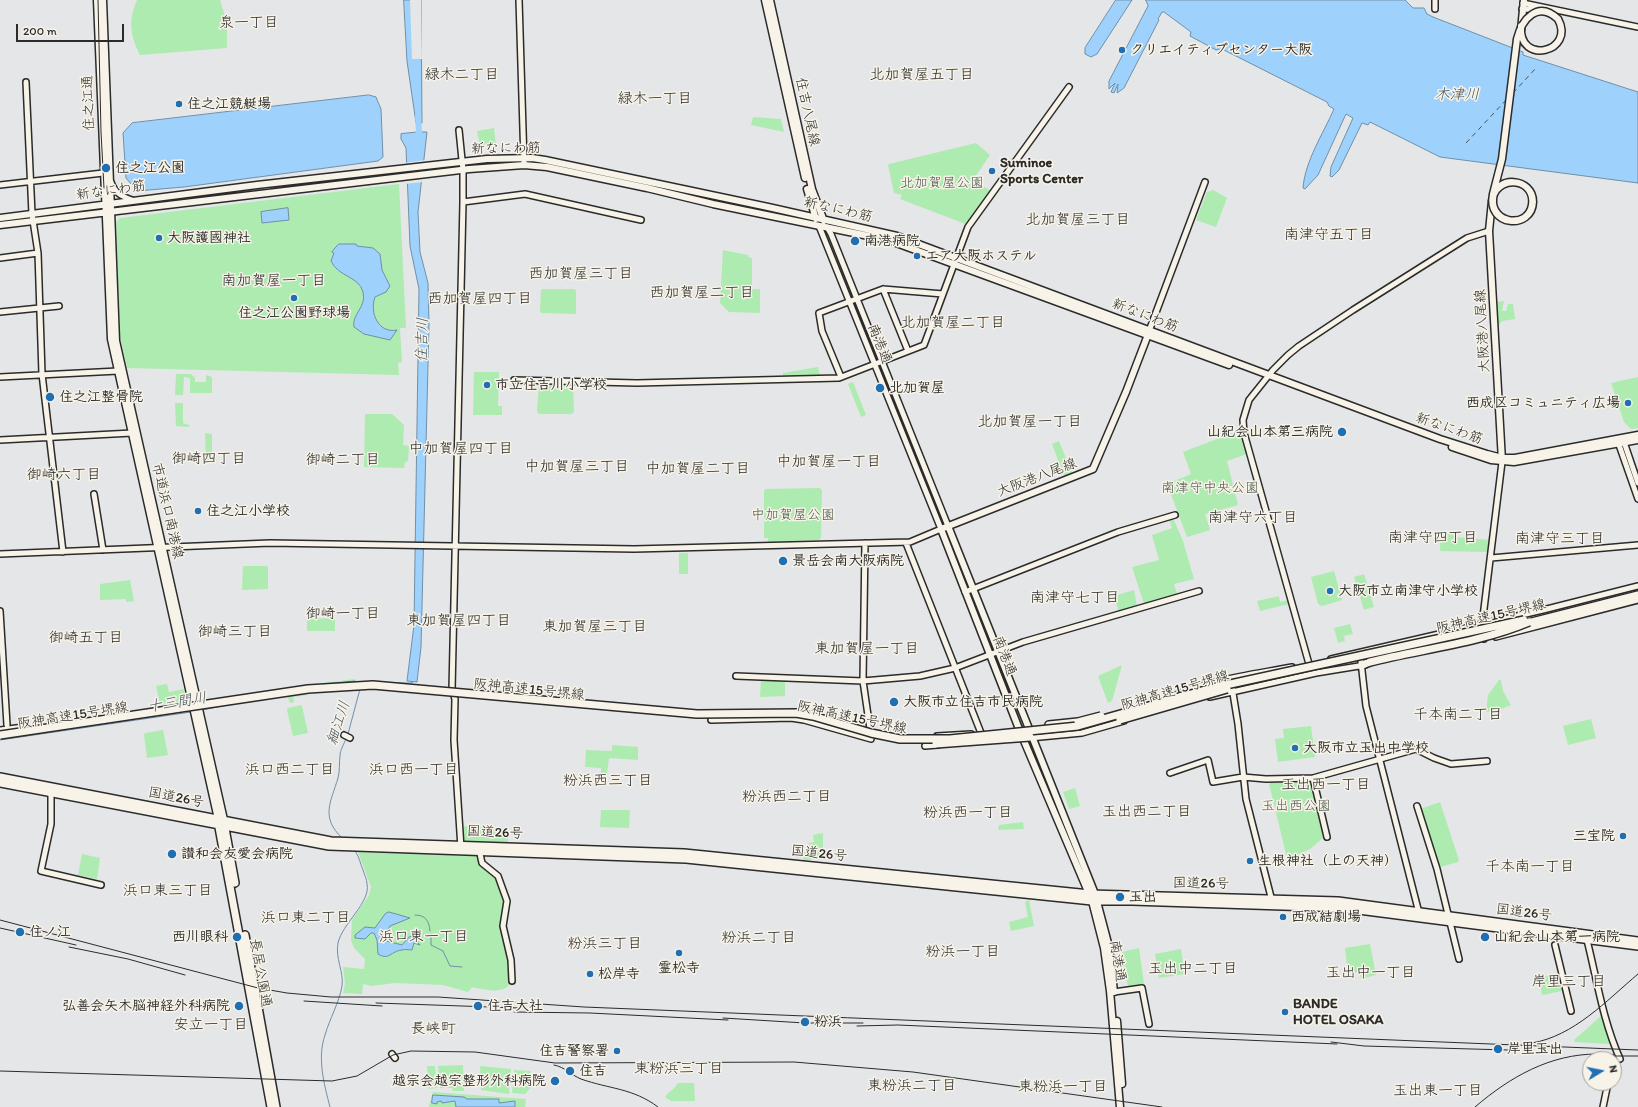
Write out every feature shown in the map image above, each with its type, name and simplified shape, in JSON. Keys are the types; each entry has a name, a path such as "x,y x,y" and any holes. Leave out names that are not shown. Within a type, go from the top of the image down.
{"highway":[{"name":"阪神高速15号堺線","path":"0,735 303,689 373,685 697,714 796,713 813,716 871,733 900,738 927,740 1078,726 1212,688 1517,621 1638,592"},
{"name":"阪神高速15号堺線","path":"0,740 304,694 368,689 484,698 693,718 791,717 812,720 864,736 895,742 927,744 967,743 1063,733 1090,728 1218,691 1529,622 1638,595"},
{"path":"1362,665 1489,636 1529,622"},
{"path":"1049,725 1065,724 1113,714 1177,694 1212,688"},
{"path":"0,731 151,713"},
{"name":"国道26号","path":"0,778 221,823"},
{"name":"国道26号","path":"0,783 347,844 479,849 684,853 1094,898 1272,902 1338,901 1587,940 1638,946"},
{"name":"長居公園通","path":"221,823 271,1107"},
{"name":"長居公園通","path":"221,823 276,1107"},
{"name":"国道26号","path":"1272,902 1450,919 1638,941"}],"main road":[{"name":"住之江通","path":"98,0 103,173 109,204"},
{"name":"住之江通","path":"104,0 110,181 109,204"},
{"name":"住吉八尾線","path":"765,0 815,217 819,226"},
{"name":"住吉八尾線","path":"770,0 812,189 827,227"},
{"path":"1498,188 1513,182 1521,184 1527,188 1531,194 1532,203 1527,215 1521,219 1513,221 1500,216 1495,210 1493,202 1498,188 1504,183 1513,181 1521,183 1528,188 1532,201 1531,209 1526,216 1515,221 1504,219 1496,213 1492,202 1500,170 1517,39 1519,31 1521,26 1522,23 1527,16 1534,12 1537,11 1541,11 1551,13 1557,18 1559,21 1561,27 1561,30 1561,34 1560,38 1558,42 1553,47 1544,51 1534,49 1526,44 1522,37 1521,32 1521,26 1530,15 1540,11 1550,13 1558,20 1561,28 1560,38 1553,47 1543,50 1534,49 1527,44 1521,32 1520,25 1523,4"},
{"name":"新なにわ筋","path":"0,218 132,200 462,162 524,158 545,160 815,217 897,236 955,261 1471,454 1502,460 1523,461 1620,441 1638,435"},
{"name":"新なにわ筋","path":"0,225 428,174 524,165 547,167 888,240 955,261"},
{"name":"大阪港八尾線","path":"1498,188 1493,197 1489,231 1502,460"},
{"name":"市道浜口南港線","path":"109,204 111,339 160,548"},
{"name":"市道浜口南港線","path":"109,213 116,341 221,823"},
{"name":"大阪港八尾線","path":"941,529 1093,469 1126,392 1148,333"},
{"name":"新なにわ筋","path":"1620,441 1638,440"},
{"name":"南港通","path":"948,526 1094,898 1109,947 1124,1107"},
{"name":"南港通","path":"941,529 1023,739 1094,898 1104,948 1110,991 1120,1107"}],"street":[{"path":"520,0 524,165"},
{"path":"1435,0 1435,9"},
{"path":"1523,4 1563,11 1638,28"},
{"path":"26,82 32,182 32,214 38,253 42,374 63,552"},
{"path":"514,380 637,383 841,377 924,345 968,227 1069,87"},
{"path":"458,130 463,170 463,202 452,690 455,699 454,740 461,848"},
{"path":"0,185 103,173"},
{"path":"110,181 120,196 132,200"},
{"path":"1148,333 1205,182"},
{"path":"463,202 525,194 641,220"},
{"name":"南港通","path":"819,226 941,529"},
{"name":"南港通","path":"827,227 948,526"},
{"path":"1309,664 1243,427 1244,410 1249,400 1268,377 1299,346 1467,238 1489,231"},
{"path":"0,258 38,253"},
{"path":"841,377 822,331 819,313 883,289 943,294"},
{"path":"883,289 908,351"},
{"path":"0,312 59,306"},
{"path":"0,377 118,371"},
{"path":"0,440 132,433"},
{"path":"1620,441 1638,483"},
{"path":"1620,441 1638,499"},
{"path":"1484,639 1482,624 1502,460"},
{"path":"94,494 103,550"},
{"path":"965,592 1118,532 1175,515"},
{"path":"0,554 270,543 634,549 906,543 941,529"},
{"path":"866,543 863,681 870,729"},
{"path":"906,543 954,668 981,733"},
{"path":"1491,558 1638,545"},
{"path":"840,721 904,737 981,733 1049,725 1058,727 1094,720 1166,699 1179,693 1231,679 1309,664 1638,586"},
{"path":"736,676 863,681 920,676 954,668 1023,642 1199,591"},
{"path":"925,746 995,742 1082,732 1171,706 1484,639 1638,600"},
{"path":"0,611 7,725"},
{"path":"1360,652 1365,703 1419,913"},
{"path":"1231,679 1238,724 1246,799 1272,902"},
{"path":"711,720 790,718 811,721 871,738"},
{"path":"344,735 350,738"},
{"path":"1170,773 1208,760 1213,782 1244,777 1266,779 1313,778 1416,749 1451,764 1487,761"},
{"path":"1313,778 1327,837"},
{"path":"51,793 51,824 41,871 101,885"},
{"path":"1417,806 1450,919 1459,959"},
{"path":"479,849 482,863 498,876 507,901 503,926 511,960 512,980"},
{"path":"1587,940 1594,963 1604,1012 1617,1051"},
{"path":"1555,945 1571,1011"},
{"path":"1114,992 1142,988 1149,1024"},
{"path":"1603,1107 1606,1091"}],"green space":[{"path":"137,0 220,0 227,23 227,48 140,55 132,35 131,28 132,14"},
{"path":"753,117 781,119 784,132 751,125"},
{"path":"494,128 496,145 480,146 477,131"},
{"name":"北加賀屋公園","path":"976,143 990,155 973,180 991,191 968,225 900,199 902,195 894,193 889,164"},
{"name":"住之江公園","path":"399,184 406,328 400,328 402,362 398,363 399,375 127,368 120,337 116,222 120,218"},
{"path":"1213,190 1227,198 1216,227 1196,220 1207,192"},
{"path":"723,250 748,255 748,257 752,258 752,289 760,289 760,313 729,312 720,303"},
{"path":"575,289 576,313 540,312 541,290"},
{"path":"1504,301 1502,311 1506,311 1508,304 1513,304 1515,319 1502,321 1498,326 1497,302"},
{"path":"818,367 820,375 783,376 783,373"},
{"path":"474,372 499,372 498,406 502,406 502,415 473,415"},
{"path":"176,374 191,374 195,378 195,382 206,382 206,375 212,377 212,393 190,393 190,378 184,377 183,395 175,395"},
{"name":"西成区コミュニティ広場","path":"1638,377 1638,428 1631,429 1624,422 1611,383"},
{"path":"853,382 866,415 861,417 848,384"},
{"path":"539,384 573,385 574,412 571,414 539,414 537,412"},
{"path":"175,403 183,403 183,423 189,425 189,427 176,426"},
{"path":"365,414 392,414 404,425 403,445 409,446 408,461 405,462 404,468 364,467"},
{"name":"南津守中央公園","path":"1240,430 1247,454 1227,461 1238,505 1205,514 1210,530 1187,537 1167,484 1191,474 1183,452"},
{"path":"205,433 212,434 212,461 206,461"},
{"path":"1059,441 1072,473 1064,476 1052,444"},
{"name":"中加賀屋公園","path":"820,488 822,490 821,538 819,540 768,542 768,538 764,538 765,489"},
{"name":"南津守中央公園","path":"1173,518 1183,541 1194,579 1174,584 1177,594 1144,604 1132,567 1159,560 1152,535 1172,528 1169,519"},
{"path":"1441,532 1455,534 1455,537 1490,540 1488,552 1440,551"},
{"path":"679,553 688,553 688,574 679,574"},
{"path":"243,566 268,567 268,589 242,590"},
{"path":"1334,571 1342,600 1322,606 1318,604 1311,577"},
{"path":"1364,574 1374,607 1364,610 1354,577"},
{"path":"130,580 134,601 126,602 126,599 100,600 100,584"},
{"path":"1134,590 1137,606 1119,612 1114,596"},
{"path":"1279,596 1280,602 1288,600 1289,604 1260,611 1257,601"},
{"path":"335,618 335,631 307,631 307,619"},
{"path":"1350,624 1353,634 1344,636 1345,641 1338,643 1334,628"},
{"path":"1122,665 1112,701 1108,703 1098,676"},
{"path":"355,679 355,686 308,691 308,695 293,697 294,702 290,703 286,693 271,695 270,690"},
{"path":"761,680 785,680 785,696 760,697"},
{"path":"1499,680 1501,680 1503,691 1511,705 1496,711 1486,712 1488,695"},
{"path":"167,684 169,692 184,689 186,701 160,704 156,686"},
{"path":"301,705 308,733 293,736 287,710 288,708"},
{"path":"1591,719 1596,738 1568,745 1563,726"},
{"path":"1311,726 1315,757 1278,762 1275,739 1284,738 1283,729"},
{"path":"163,730 168,755 147,758 145,733"},
{"path":"612,745 638,747 638,760 609,758 607,774 601,774 601,768 585,767 586,750 612,751"},
{"name":"玉出西公園","path":"1271,782 1311,783 1323,838 1310,849 1290,858 1287,858 1269,784"},
{"path":"1075,788 1080,806 1069,809 1063,792"},
{"path":"1440,802 1459,860 1458,862 1440,867 1420,809"},
{"path":"601,810 630,810 629,828 600,827"},
{"path":"1023,822 1024,829 998,830 999,825"},
{"path":"461,826 508,828 508,842 462,841"},
{"path":"823,833 823,854 818,858 803,861 803,852 810,851 809,843 814,842 813,835"},
{"path":"358,852 477,856 481,863 494,876 505,902 501,931 511,976 508,986 501,990 486,990 472,987 468,992 443,985 395,983 372,986 363,984 362,994 343,993 345,984 343,967 364,969 365,959 354,948 351,940 352,920 369,895 371,887"},
{"path":"82,854 100,858 97,879 78,875"},
{"path":"1029,900 1034,926 1011,931 1009,922 1028,917 1025,902"},
{"path":"1370,944 1376,975 1361,979 1359,972 1348,974 1345,948"},
{"path":"1139,948 1144,984 1128,987 1125,971 1117,972 1116,966 1124,964 1122,952"},
{"path":"1181,949 1185,974 1159,978 1155,954"},
{"path":"1559,973 1563,989 1562,991 1542,995 1539,978"},
{"path":"1601,1016 1610,1044 1575,1042 1574,1040"},
{"path":"463,1065 464,1091 453,1091 452,1088 440,1088 438,1066"},
{"path":"427,1066 435,1066 437,1088 429,1089"},
{"path":"480,1066 511,1069 509,1094 481,1090"},
{"path":"514,1070 531,1071 527,1079 520,1082 514,1082"},
{"path":"528,1082 532,1086 525,1094 512,1093 513,1085"},
{"path":"678,1083 694,1083 695,1101 671,1101 665,1097"},
{"path":"433,1092 526,1099 525,1107 429,1107"}],"water":[{"path":"404,0 421,0 422,123 416,123 407,61"},
{"path":"1116,0 1132,0 1097,54 1091,57 1085,54 1085,48"},
{"name":"木津川","path":"1146,0 1405,0 1413,8 1424,8 1427,14 1433,17 1523,52 1523,55 1638,92 1638,183 1440,157 1370,122 1368,125 1362,123 1339,170 1332,177 1330,176 1331,167 1353,118 1346,114 1318,175 1305,189 1303,188 1307,168 1334,109 1329,106 1327,102 1222,49 1216,50 1190,36 1191,32 1164,12 1162,12 1158,19 1159,20 1124,88 1117,93 1118,84 1114,93 1111,92 1115,83 1109,89 1109,81 1148,6"},
{"path":"369,95 376,97 381,109 383,157 378,161 184,187 137,191 126,178 123,133 132,123"},
{"path":"427,132 418,212 420,252 428,283 429,324 421,647 417,682 407,681 414,625 419,289 410,246 406,148 401,139 401,134"},
{"path":"288,208 289,220 262,223 261,212"},
{"path":"339,244 356,244 357,246 373,248 380,254 382,270 390,286 386,292 375,297 373,309 377,321 381,326 385,329 397,330 390,340 364,334 354,327 355,319 364,297 361,287 353,279 338,270 331,261 334,253 332,252"},
{"path":"389,912 410,918 390,926 383,938 385,942 387,941 402,945 409,937 412,936 420,945 414,943 412,950 398,951 388,956 382,956 378,954 377,940 374,933 371,933 365,939 355,938 355,935 365,927 375,928 385,914"},
{"path":"433,1095 464,1097 467,1099 499,1099 499,1103 515,1101 515,1107 456,1107 455,1101 442,1103 441,1101 437,1102 437,1104 432,1103"}],"pier":[{"path":"410,0 421,0 422,59 412,59"},
{"path":"426,160 423,182 405,184 404,163"}],"waterway":[{"name":"住吉川","path":"417,138 419,132 418,116"},
{"name":"十三間川","path":"309,686 355,681"},
{"name":"細江川","path":"390,683 413,682"},
{"name":"細江川","path":"348,734 360,689"},
{"name":"十三間川","path":"202,710 242,702"},
{"name":"十三間川","path":"0,740 191,712"},
{"name":"細江川","path":"342,838 331,823 329,809 339,775 341,752 346,739"},
{"name":"細江川","path":"330,1107 321,1062 325,1035 342,986 342,975 337,949 338,943 345,928 361,906 367,891 366,878 354,850"},
{"path":"415,915 422,916 426,919 429,924 430,931"},
{"path":"431,934 431,945 443,951 450,966 462,967"}],"ferry route":[{"path":"1513,93 1536,68"},
{"path":"1466,143 1507,99"}],"tram line":[{"path":"98,0 101,132 104,188"},
{"path":"0,1071 332,1081 357,1076 393,1055 411,1051 475,1052 555,1063 794,1062 913,1072 1162,1107"},
{"path":"554,1065 561,1067 581,1079 630,1092 658,1107"}],"railway":[{"path":"0,920 258,988 287,993 331,997 438,997 584,1007 1638,1050"},
{"path":"0,928 76,945"},
{"path":"69,947 128,959 185,975"},
{"path":"1532,1043 1562,1033 1576,1025 1589,1016 1638,974"},
{"path":"304,1001 382,1006"},
{"path":"376,1003 519,1008"},
{"path":"514,1012 590,1013 728,1020"},
{"path":"723,1018 805,1023 863,1023"},
{"path":"857,1026 898,1025 1337,1044"},
{"path":"1331,1042 1364,1046 1508,1050"},
{"path":"1475,1107 1502,1086 1532,1069 1563,1058 1582,1055"},
{"path":"1622,1056 1638,1056"}],"place":[{"name":"クリエイティブセンター大阪","path":"1122,50"},
{"name":"住之江競艇場","path":"179,104"},
{"name":"住之江公園","path":"106,168"},
{"name":"Suminoe Sports Center","path":"992,171"},
{"name":"大阪護國神社","path":"159,238"},
{"name":"南港病院","path":"855,241"},
{"name":"エア大阪ホステル","path":"917,256"},
{"name":"住之江公園野球場","path":"294,298"},
{"name":"市立住吉川小学校","path":"487,385"},
{"name":"北加賀屋","path":"880,388"},
{"name":"住之江整骨院","path":"50,397"},
{"name":"西成区コミュニティ広場","path":"1628,403"},
{"name":"山紀会山本第三病院","path":"1342,432"},
{"name":"住之江小学校","path":"198,511"},
{"name":"景岳会南大阪病院","path":"783,561"},
{"name":"大阪市立南津守小学校","path":"1330,591"},
{"name":"大阪市立住吉市民病院","path":"894,702"},
{"name":"大阪市立玉出中学校","path":"1295,748"},
{"name":"三宝院","path":"1623,836"},
{"name":"讃和会友愛会病院","path":"172,854"},
{"name":"生根神社（上の天神）","path":"1250,861"},
{"name":"玉出","path":"1120,897"},
{"name":"西成結劇場","path":"1283,917"},
{"name":"住ノ江","path":"20,932"},
{"name":"西川眼科","path":"237,937"},
{"name":"山紀会山本第一病院","path":"1485,937"},
{"name":"霊松寺","path":"679,953"},
{"name":"松岸寺","path":"590,974"},
{"name":"弘善会矢木脳神経外科病院","path":"239,1006"},
{"name":"住吉大社","path":"478,1006"},
{"name":"BANDE HOTEL OSAKA","path":"1285,1012"},
{"name":"粉浜","path":"805,1022"},
{"name":"岸里玉出","path":"1498,1049"},
{"name":"住吉警察署","path":"617,1051"},
{"name":"住吉","path":"570,1071"},
{"name":"越宗会越宗整形外科病院","path":"555,1081"}],"district":[{"name":"泉一丁目","path":"249,23"},
{"name":"緑木二丁目","path":"462,75"},
{"name":"北加賀屋五丁目","path":"922,75"},
{"name":"緑木一丁目","path":"655,99"},
{"name":"北加賀屋三丁目","path":"1078,220"},
{"name":"南津守五丁目","path":"1329,235"},
{"name":"西加賀屋三丁目","path":"581,274"},
{"name":"南加賀屋一丁目","path":"274,281"},
{"name":"西加賀屋二丁目","path":"702,293"},
{"name":"西加賀屋四丁目","path":"480,299"},
{"name":"北加賀屋二丁目","path":"953,323"},
{"name":"北加賀屋一丁目","path":"1030,422"},
{"name":"中加賀屋四丁目","path":"461,449"},
{"name":"御崎四丁目","path":"209,459"},
{"name":"御崎二丁目","path":"343,460"},
{"name":"中加賀屋一丁目","path":"829,462"},
{"name":"中加賀屋三丁目","path":"577,467"},
{"name":"中加賀屋二丁目","path":"698,469"},
{"name":"御崎六丁目","path":"64,475"},
{"name":"南津守六丁目","path":"1253,518"},
{"name":"南津守四丁目","path":"1433,538"},
{"name":"南津守三丁目","path":"1560,539"},
{"name":"南津守七丁目","path":"1075,598"},
{"name":"御崎一丁目","path":"343,614"},
{"name":"東加賀屋四丁目","path":"459,621"},
{"name":"東加賀屋三丁目","path":"595,627"},
{"name":"御崎三丁目","path":"235,632"},
{"name":"御崎五丁目","path":"86,638"},
{"name":"東加賀屋一丁目","path":"867,649"},
{"name":"千本南二丁目","path":"1458,715"},
{"name":"浜口西二丁目","path":"290,770"},
{"name":"浜口西一丁目","path":"414,770"},
{"name":"粉浜西三丁目","path":"608,781"},
{"name":"玉出西一丁目","path":"1326,785"},
{"name":"粉浜西二丁目","path":"787,797"},
{"name":"玉出西二丁目","path":"1147,812"},
{"name":"粉浜西一丁目","path":"968,813"},
{"name":"千本南一丁目","path":"1530,867"},
{"name":"浜口東三丁目","path":"168,891"},
{"name":"浜口東二丁目","path":"306,918"},
{"name":"浜口東一丁目","path":"424,937"},
{"name":"粉浜二丁目","path":"759,938"},
{"name":"粉浜三丁目","path":"605,944"},
{"name":"粉浜一丁目","path":"963,952"},
{"name":"玉出中二丁目","path":"1193,969"},
{"name":"玉出中一丁目","path":"1371,973"},
{"name":"岸里三丁目","path":"1569,982"},
{"name":"安立一丁目","path":"211,1025"},
{"name":"長峡町","path":"433,1029"},
{"name":"東粉浜三丁目","path":"679,1069"},
{"name":"東粉浜二丁目","path":"912,1086"},
{"name":"東粉浜一丁目","path":"1063,1087"},
{"name":"玉出東一丁目","path":"1438,1091"}]}
